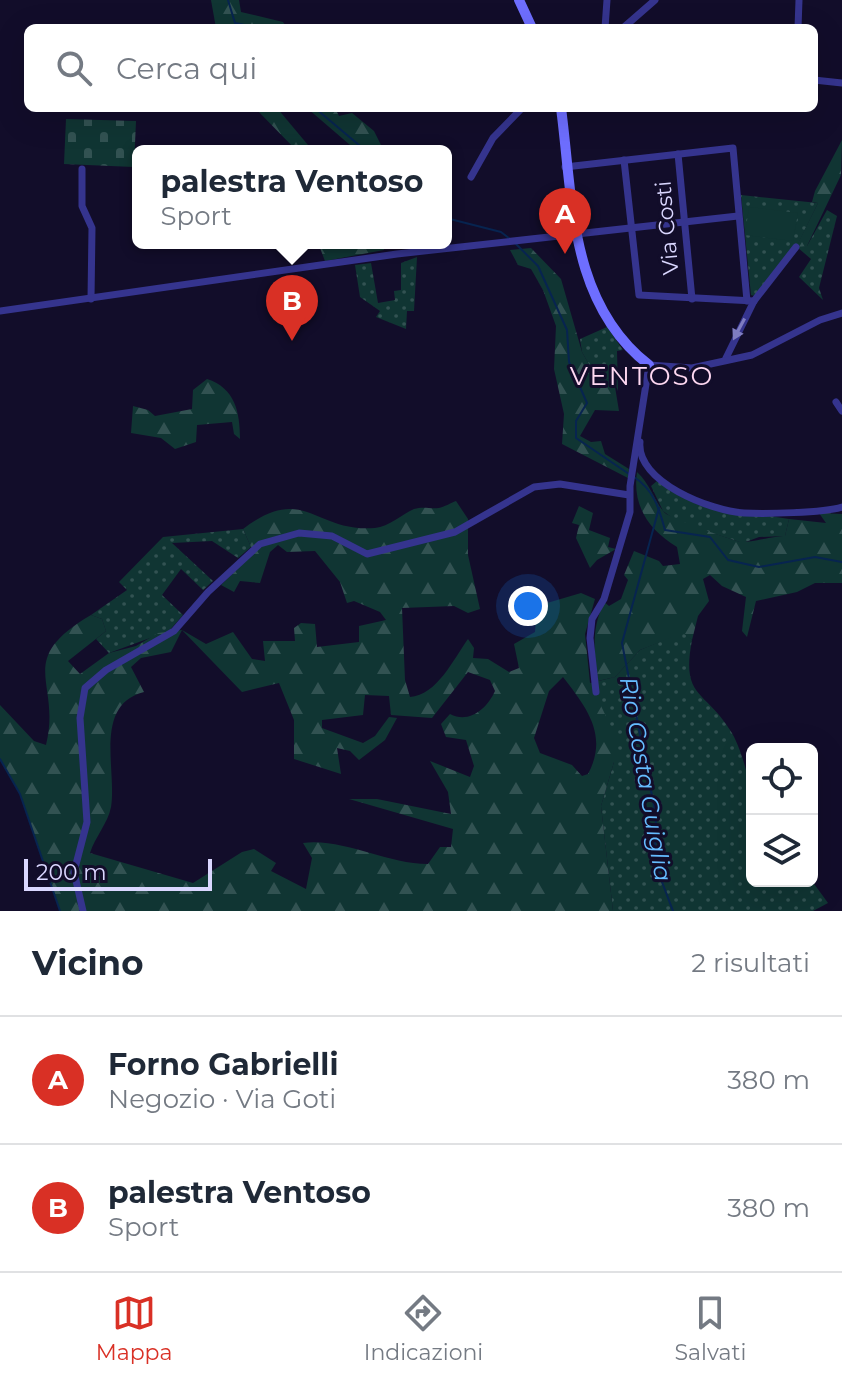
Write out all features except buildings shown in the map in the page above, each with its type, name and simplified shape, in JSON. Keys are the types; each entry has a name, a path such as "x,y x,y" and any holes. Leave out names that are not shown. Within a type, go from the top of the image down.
{"street":[{"path":"519,0 530,24"},
{"path":"605,24 607,0"},
{"path":"628,24 655,0"},
{"path":"798,24 799,0"},
{"path":"818,80 842,83"},
{"path":"471,177 493,138 518,112"},
{"path":"561,112 565,167 584,269 596,301 649,365 692,368 764,351 820,320 842,313"},
{"path":"565,167 733,148 738,216 750,301"},
{"name":"Via Costi","path":"678,154 692,299"},
{"path":"624,160 639,295 750,301"},
{"path":"82,169 82,206 92,228 91,299"},
{"path":"452,249 738,216"},
{"path":"726,358 750,301 796,247"},
{"path":"0,311 450,249"},
{"path":"596,692 590,638 592,619 604,599 631,508 631,475 649,365"},
{"path":"836,402 842,411"},
{"path":"639,428 640,453 653,472 679,492 698,501 745,513 842,507"},
{"path":"83,911 74,872 87,822 80,718 85,688 106,670 174,631 208,592 260,544 299,533 332,536 367,554 455,532 534,487 560,484 629,495"}],"green space":[{"path":"211,0 239,0 241,12 284,24 215,24"},
{"path":"259,112 280,112 308,145 291,145"},
{"path":"312,112 337,112 339,116 352,113 374,131 381,145 350,145"},
{"path":"66,119 136,121 132,167 64,164"},
{"path":"842,140 841,175 807,246 796,247 818,203 812,202 815,191"},
{"path":"741,195 818,203 797,246 807,246 827,210 837,216 819,288 823,300 799,277 811,259 797,247 758,297 751,295"},
{"path":"749,207 798,213 793,241 745,235"},
{"path":"531,248 561,279 582,352 596,377 614,381 619,411 595,410 580,436 591,442 601,441 605,454 629,469 628,478 562,444 564,414 554,369 556,326 543,290 531,269 518,265 510,250"},
{"path":"320,249 384,249 384,250 325,261"},
{"path":"417,257 414,311 407,311 406,329 376,317 380,311 360,297 355,265 371,263 378,303 395,300 394,291 401,290 401,263"},
{"path":"607,327 623,350 617,351 618,391 614,381 596,377 582,352 580,339"},
{"path":"207,379 224,388 234,402 240,439 234,434 232,422 197,425 196,442 175,449 161,438 131,433 133,406 148,410 155,416 192,409 193,390"},
{"path":"637,472 665,513 742,542 785,536 789,519 826,523 819,513 842,514 842,583 815,583 797,592 756,601 747,637 742,631 746,597 722,586 710,575 703,579 709,601 698,616 692,640 683,633 640,650 615,677 598,681 595,651 597,622 604,602 609,606 621,599 628,580 624,575 634,551 659,561 663,566 680,564 677,547 658,533 640,506"},
{"path":"657,481 696,504 789,519 785,536 759,537 743,543 678,522 663,511 651,486"},
{"path":"456,501 468,519 468,555 480,609 468,613 454,606 402,608 405,680 410,697 420,695 436,683 468,639 474,648 473,658 488,659 509,672 519,668 514,644 535,632 537,606 581,593 595,599 585,634 590,683 614,733 614,762 601,806 613,911 84,911 82,906 79,911 60,911 20,794 0,760 0,705 34,741 46,745 49,723 45,673 47,659 53,646 67,631 91,615 102,619 106,631 68,661 80,674 109,653 136,646 158,633 182,630 206,644 233,632 252,659 265,661 263,641 295,641 294,628 301,623 315,624 317,647 359,642 359,626 386,620 380,612 354,601 347,603 340,582 315,551 287,552 278,545 270,552 260,583 240,581 234,592 221,585 259,548 251,547 243,529 264,516 296,509 338,524 375,528 414,509 439,508","holes":["182,630 242,692 279,683 294,720 294,759 341,774 337,748 350,751 359,760 385,740 397,718 389,717 375,736 363,743 322,728 322,720 363,715 365,695 389,696 391,715 432,718 468,672 490,680 495,691 482,709 464,717 450,714 441,724 446,737 466,740 474,766 470,777 430,761 448,792 451,814 377,799 349,799 453,829 451,847 440,847 428,864 396,860 334,844 303,843 312,858 306,889 271,871 276,863 254,849 242,852 193,883 90,853 111,807 113,724 118,710 128,699 144,692 131,667 141,658 171,652","563,677 587,711 595,734 594,760 588,774 582,776 572,765 540,753 534,738 549,691"]},
{"path":"579,506 593,513 589,530 610,538 608,547 616,549 590,568 576,538 579,525 572,523"},
{"path":"243,529 251,547 238,558 212,541 172,543 213,581 203,590 181,569 162,595 183,615 169,631 109,653 96,639 106,631 102,619 91,615 127,590 119,582 163,537"},
{"path":"683,632 692,640 689,659 692,683 730,730 746,770 746,887 816,887 828,903 813,911 613,911 601,806 614,762 590,683 615,677 640,650"}],"waterway":[{"path":"228,0 235,23 240,24"},
{"path":"320,112 359,145"},
{"path":"452,220 501,232 510,239"},
{"path":"515,243 538,266 567,330 569,362 587,403 576,421 576,438 629,474"},
{"path":"634,477 651,494 665,530 710,537 728,560 759,567 815,557 842,562"},
{"name":"Rio Costa Guiglia","path":"659,508 622,643 656,816 655,852 659,874 673,911"},
{"path":"0,759 20,794 60,911"}],"place":[{"name":"Forno Gabrielli","path":"565,254"},
{"name":"palestra Ventoso","path":"292,341"}],"district":[{"name":"VENTOSO","path":"642,376"}]}
